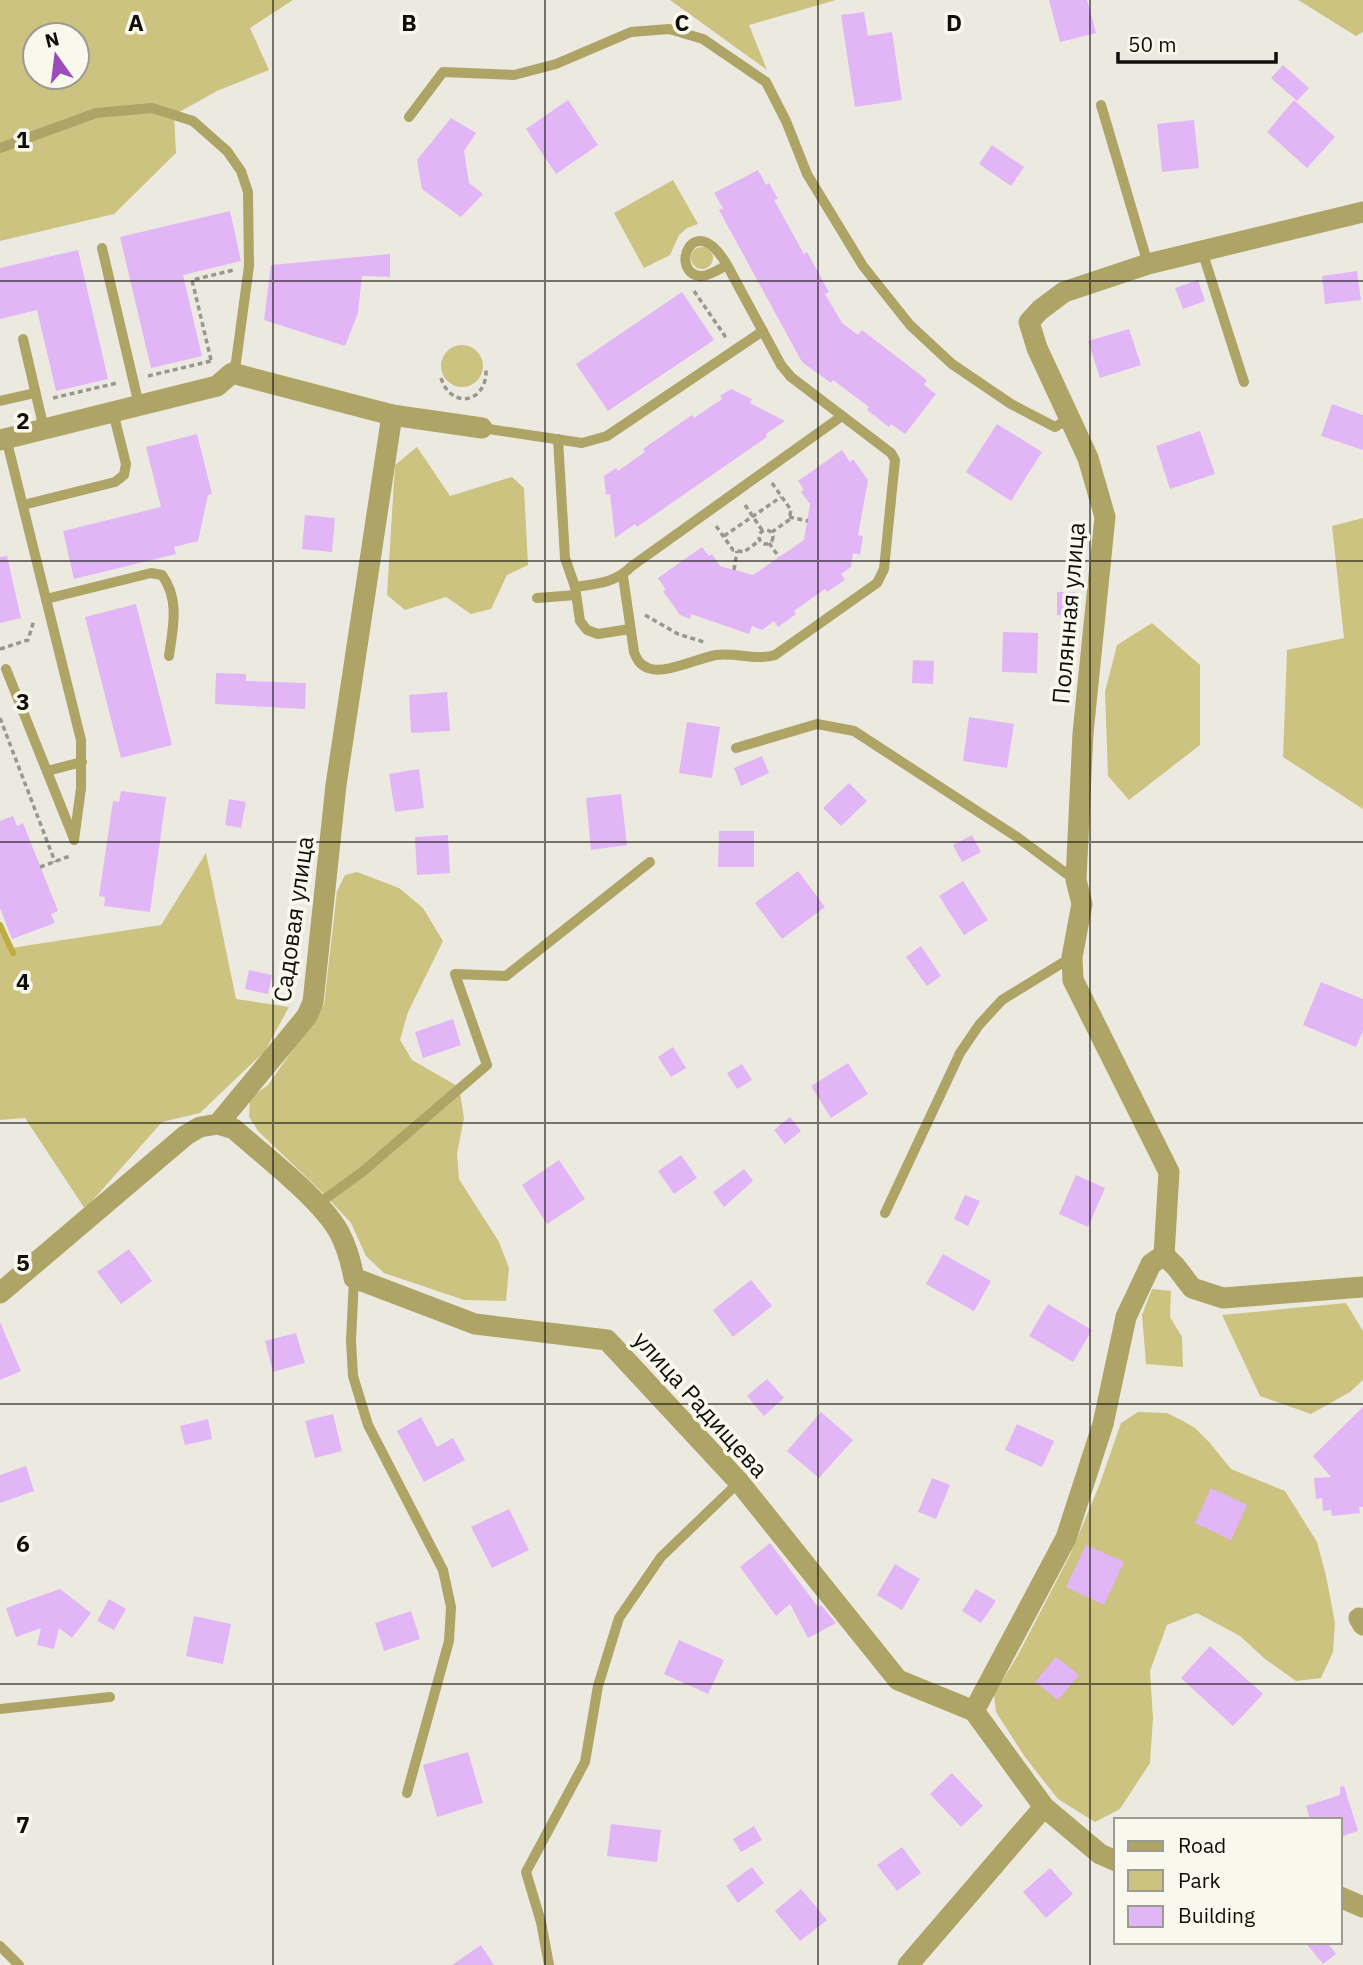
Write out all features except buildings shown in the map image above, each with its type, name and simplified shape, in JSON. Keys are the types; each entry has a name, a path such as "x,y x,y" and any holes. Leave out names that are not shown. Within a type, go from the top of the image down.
{"street":[{"name":"Полянная улица","path":"1164,1255 1169,1172 1073,981 1072,957 1082,904 1076,880 1084,720 1105,517 1088,457 1068,419 1037,348 1029,322 1064,292 1148,264 1363,212"},
{"path":"3,439 113,412 225,380 392,415 482,428"},
{"name":"Садовая улица","path":"218,1124 307,1016 313,1002 336,785 392,415"},
{"path":"0,1293 186,1135 200,1127 218,1124 234,1129 318,1204 338,1230 351,1260 354,1278"},
{"path":"1114,1860 1100,1854 1044,1807 974,1711 1066,1538 1103,1424 1126,1317 1144,1276 1151,1265 1164,1255 1192,1288 1223,1298 1363,1287"},
{"name":"улица Радищева","path":"354,1278 475,1324 607,1340 738,1482 898,1680 974,1711"},
{"path":"908,1965 1044,1807"},
{"path":"1342,1898 1363,1906"}],"lane":[{"path":"409,117 443,72 514,75 556,64 631,32 669,29 703,39 766,82 786,121 807,174 863,266 910,325 952,364 1011,404 1055,427 1068,419"},
{"path":"1101,105 1148,264"},
{"path":"0,148 96,113 152,108 193,121 227,151 241,171 248,192 249,266 236,362 225,380"},
{"path":"623,576 634,652 639,662 649,669 662,670 718,655 763,659 775,655 877,583 884,569 895,460 891,453 791,377 781,365 727,265 711,243 702,240 694,243 687,249 684,258 693,273 702,276 727,265"},
{"path":"102,248 139,405"},
{"path":"1202,251 1244,382"},
{"path":"482,428 582,443 607,436 762,331"},
{"path":"23,339 44,429"},
{"path":"0,401 36,393"},
{"path":"23,505 115,482 124,475 126,464 113,412"},
{"path":"537,598 576,591 623,576 632,566 842,416"},
{"path":"3,439 23,505 80,740 82,788 74,840 6,669"},
{"path":"558,439 565,558 576,591 580,621 587,630 598,634 630,629"},
{"path":"46,599 151,573 162,575 169,584 175,612 169,656"},
{"path":"736,748 817,724 854,732 1017,837 1076,880"},
{"path":"47,771 82,762"},
{"path":"318,1204 361,1173 487,1065 455,974 506,976 650,862"},
{"path":"885,1213 960,1053 979,1025 1002,1000 1072,957"},
{"path":"354,1278 351,1341 353,1376 368,1425 443,1570 451,1606 449,1641 407,1793"},
{"path":"549,1965 541,1922 526,1872 585,1762 598,1686 619,1618 661,1557 738,1482"},
{"path":"0,1709 110,1697"},
{"path":"0,1946 19,1965"}],"path":[{"path":"225,380 192,280 249,266"},
{"path":"687,267 690,285 734,350"},
{"path":"441,378 444,389 452,396 462,399 473,397 482,391 486,370"},
{"path":"752,515 762,530 772,532 789,520 791,510 764,472"},
{"path":"724,536 781,496"},
{"path":"707,512 733,550 744,552 760,540"},
{"path":"789,517 808,521"},
{"path":"762,530 758,537 762,543 769,543"},
{"path":"769,543 772,532"},
{"path":"769,543 779,557"},
{"path":"734,570 737,551"},
{"path":"627,604 678,634 707,643 718,655"},
{"path":"0,649 29,640 35,618"},
{"path":"0,718 55,862"}],"green space":[{"path":"0,0 293,0 250,28 269,70 217,91 174,115 176,153 114,214 0,241"},
{"path":"670,0 836,0 749,25 767,70"},
{"path":"1298,0 1363,0 1363,32 1356,36"},
{"path":"673,180 698,224 679,235 670,255 644,268 614,213"},
{"path":"702,247 710,250 713,258 710,266 702,269 694,266 691,258 694,250"},
{"path":"462,345 477,351 483,366 477,381 462,387 447,381 441,366 447,351"},
{"path":"417,447 450,496 512,477 524,488 528,565 507,575 491,609 471,614 446,597 405,610 387,595 395,465"},
{"path":"1363,518 1363,809 1283,757 1287,650 1344,638 1332,526"},
{"path":"1152,623 1200,665 1200,745 1129,800 1108,776 1105,692 1117,645"},
{"path":"206,853 236,999 289,1007 265,1051 200,1113 162,1122 85,1209 25,1118 0,1120 0,925 11,948 161,925"},
{"path":"357,872 399,888 423,908 443,941 408,1012 400,1040 412,1060 459,1087 464,1118 457,1154 459,1179 499,1242 509,1268 506,1301 464,1300 384,1273 366,1256 351,1223 259,1132 249,1117 250,1098 268,1085 324,1005 337,891 345,875"},
{"path":"1152,1289 1171,1291 1170,1317 1182,1337 1183,1367 1146,1364 1142,1315"},
{"path":"1346,1303 1363,1331 1363,1380 1350,1392 1311,1414 1260,1396 1222,1315"},
{"path":"1138,1412 1167,1413 1183,1421 1209,1442 1231,1469 1285,1491 1317,1542 1335,1623 1333,1652 1321,1678 1296,1681 1265,1659 1240,1636 1197,1613 1167,1625 1150,1671 1153,1718 1150,1763 1120,1809 1095,1822 1058,1799 1025,1757 996,1712 994,1694 1018,1655 1070,1555 1099,1486 1121,1423"}],"waterway":[{"path":"0,925 13,953"}]}
